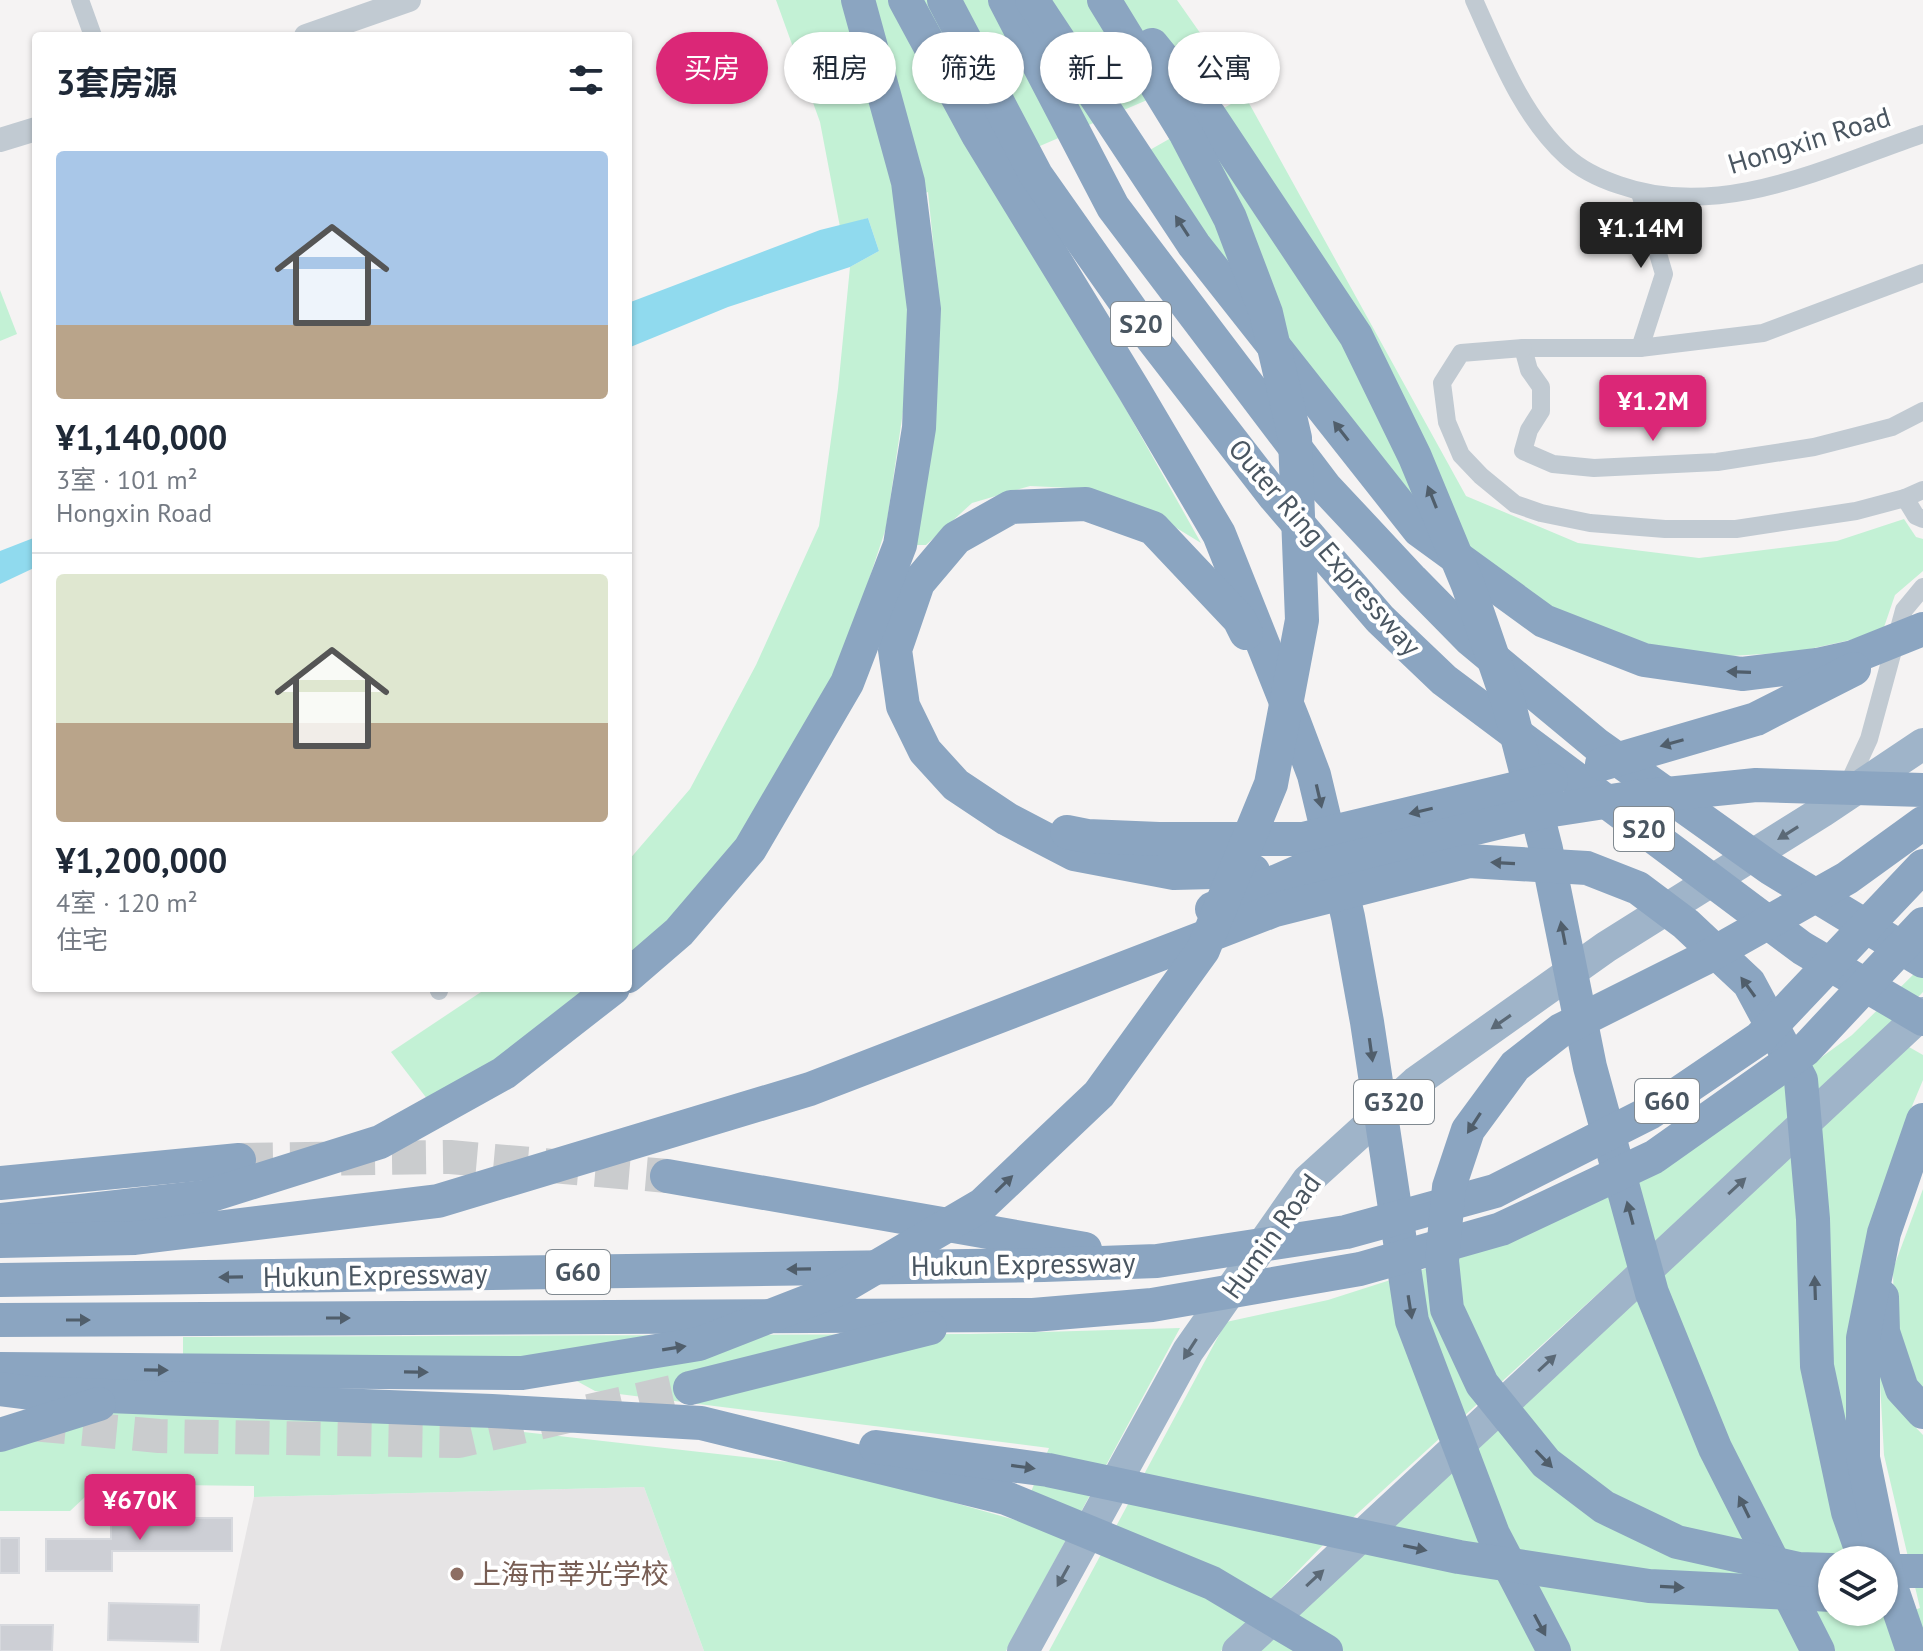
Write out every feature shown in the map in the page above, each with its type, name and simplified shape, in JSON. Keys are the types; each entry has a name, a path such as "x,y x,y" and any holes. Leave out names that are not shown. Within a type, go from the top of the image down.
{"highway":[{"path":"632,973 679,932 750,849 847,683 900,545 919,428 924,309 908,182 858,0"},
{"path":"905,0 978,135 1219,534 1294,722 1314,775 1348,917 1412,1321 1493,1534 1554,1651"},
{"name":"Outer Ring Expressway","path":"944,0 1036,175 1138,320 1275,497 1380,619 1444,680 1802,948 1923,1016"},
{"name":"Outer Ring Expressway","path":"1005,0 1113,207 1325,487 1412,580 1471,640 1596,744 1770,868 1923,961"},
{"path":"1032,0 1194,245 1419,530 1544,621 1644,660 1742,674 1817,665 1853,657 1923,629"},
{"path":"0,1369 522,1373 699,1344 837,1290 982,1205 1099,1094 1203,950 1271,784 1302,620 1295,438 1266,313 1230,218 1186,134 1104,0"},
{"path":"1115,0 1209,115 1289,231 1356,336 1415,457 1468,585 1508,701 1546,849 1590,1067 1652,1293 1715,1448 1818,1651"},
{"path":"1294,722 1239,619 1153,528 1086,504 1011,507 956,538 918,583 895,650 903,706 925,751 956,785 1007,819 1074,854 1174,873 1303,870"},
{"path":"1007,819 1087,836 1303,839 1553,780 1756,719 1923,636"},
{"name":"Humin Road","path":"1023,1651 1188,1351 1308,1180 1416,1082 1606,947 1923,744"},
{"path":"810,1089 1303,870 1546,811 1637,797 1756,785 1923,790"},
{"path":"1818,1570 1799,1569 1677,1542 1604,1507 1546,1463 1482,1384 1447,1309 1442,1261 1449,1187 1468,1130 1515,1066 1561,1030 1705,958 1847,878 1923,823"},
{"path":"0,1241 135,1238 438,1201 810,1089 1275,910 1469,861 1587,868 1638,888 1686,924 1749,983 1801,1080 1813,1219 1817,1366 1848,1512 1860,1546"},
{"name":"Hukun Expressway","path":"0,1280 1157,1261 1346,1232 1495,1191 1651,1112 1760,1038 1923,866"},
{"name":"Hukun Expressway","path":"0,1320 1033,1315 1152,1305 1360,1269 1501,1229 1654,1157 1805,1050 1923,924"},
{"path":"0,1220 205,1197 380,1142 504,1073 608,992"},
{"path":"1238,1651 1923,1016"},
{"path":"1901,1376 1883,1332 1882,1274 1919,1132"},
{"path":"1913,1651 1887,1575 1863,1458 1863,1338 1884,1233 1919,1132"},
{"path":"0,1183 239,1160"},
{"path":"667,1176 1157,1261"},
{"path":"690,1388 980,1315"},
{"path":"0,1389 30,1393 492,1411 701,1423 945,1470 1048,1470 1474,1559 1649,1586 1818,1594"},
{"path":"0,1435 125,1396"},
{"path":"945,1470 1212,1583 1326,1651"},
{"path":"1898,1571 1923,1571"},
{"path":"1898,1589 1923,1586"},
{"path":"1891,1626 1903,1651"}],"street":[{"path":"80,0 92,32"},
{"path":"317,32 409,0"},
{"name":"Hongxin Road","path":"1474,0 1520,94 1541,128 1567,157 1602,179 1640,193 1684,198 1771,186 1923,134"},
{"path":"0,140 32,130"},
{"path":"1640,193 1664,274 1640,348"},
{"path":"1923,273 1763,333 1640,348 1523,348 1461,353 1442,383 1447,422 1461,455 1515,504 1541,513 1590,523 1665,529 1736,529 1856,511 1923,490"},
{"path":"1523,348 1529,370 1541,387 1541,411 1529,430 1523,451 1553,464 1594,468 1717,462 1814,447 1892,427 1923,411"},
{"path":"1905,498 1916,516 1923,519"},
{"path":"1841,799 1869,739 1904,610 1923,587"}],"shaded area":[{"name":"上海市莘光学校","path":"644,1487 704,1651 220,1651 254,1497"}],"green space":[{"path":"776,0 1177,0 1199,32 1168,32 1168,91 1152,98 1152,32 1040,32 1040,104 1138,104 984,170 1123,404 1201,543 1152,513 1093,489 1030,486 972,503 926,545 908,545 938,290 928,192 897,204 907,256 908,377 886,528 842,661 732,854 632,962 632,856 690,789 756,665 819,526 838,389 850,267 879,251 868,218 840,227 820,122 814,104 896,104 896,32 788,32"},
{"path":"1231,104 1249,104 1466,496 1578,543 1699,558 1837,541 1904,519 1916,537 1923,539 1923,571 1895,595 1882,633 1796,652 1697,658 1589,627 1511,588 1402,496 1218,259 1148,151"},
{"path":"0,290 17,334 0,341"},
{"path":"1923,965 1923,992 1883,1033 1323,1545 1221,1651 1049,1651 1226,1322 1328,1300 1456,1259 1760,1102 1852,1035"},
{"path":"481,992 595,992 553,1025 428,1100 391,1052"},
{"path":"1909,1047 1923,1055 1923,1080 1902,1130 1858,1327 1888,1546 1818,1546 1818,1626 1898,1626 1898,1582 1909,1612 1920,1608 1884,1455 1879,1364 1902,1413 1923,1435 1923,1651 1257,1651"},
{"path":"1923,1189 1923,1397 1894,1319 1893,1269"},
{"path":"1180,1328 1006,1651 704,1651 644,1487 254,1497 254,1486 99,1484 70,1511 0,1511 0,1448 106,1412 471,1426 824,1466 1019,1521 1049,1448 595,1391 533,1357 183,1359 183,1337 970,1334"}],"water":[{"path":"868,218 879,251 850,267 728,307 632,346 632,301 820,230"},
{"path":"32,539 32,569 0,584 0,551"}],"building":[{"path":"111,1518 232,1518 232,1551 112,1551 112,1571 46,1571 46,1539 111,1539"},
{"path":"0,1538 19,1538 19,1573 0,1573"},
{"path":"109,1603 199,1605 198,1642 108,1640"},
{"path":"0,1625 53,1625 52,1651 0,1651"}],"tunnel":[{"path":"239,1160 450,1157 667,1176"},
{"path":"32,1424 159,1436 459,1441 690,1388"}],"place":[{"name":"上海市莘光学校","path":"457,1574"}]}
